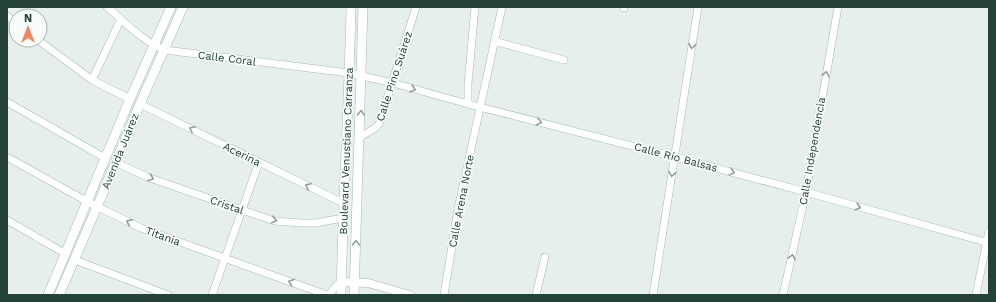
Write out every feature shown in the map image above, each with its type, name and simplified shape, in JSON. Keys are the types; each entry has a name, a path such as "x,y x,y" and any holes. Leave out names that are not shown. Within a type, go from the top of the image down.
{"main road":[{"name":"Avenida Juárez","path":"48,295 130,99 171,7"},
{"name":"Avenida Juárez","path":"59,295 183,7"},
{"name":"Boulevard Venustiano Carranza","path":"341,295 350,7"},
{"name":"Boulevard Venustiano Carranza","path":"354,295 363,7"}],"street":[{"name":"Calle Coral","path":"107,7 154,46 165,50 349,73 362,76"},
{"name":"Calle Pino Suárez","path":"360,137 379,124 416,7"},
{"path":"468,104 468,84 475,7"},
{"name":"Calle Arena Norte","path":"444,295 458,209 502,7"},
{"path":"653,295 698,7"},
{"name":"Calle Independencia","path":"783,295 806,192 838,7"},
{"path":"92,80 121,20"},
{"path":"494,41 564,60"},
{"path":"48,47 92,80 130,99"},
{"name":"Calle Río Balsas","path":"362,76 675,157 988,243"},
{"path":"7,102 105,158"},
{"name":"Acerina","path":"140,104 343,203"},
{"name":"Titania","path":"7,157 97,207 141,228 328,295 341,282"},
{"name":"Cristal","path":"116,162 147,177 274,221 288,223 316,223 343,218"},
{"path":"212,295 258,162"},
{"path":"7,220 66,254"},
{"path":"976,295 988,243 989,231"},
{"path":"536,295 545,256"},
{"path":"75,260 168,295"},
{"path":"341,282 368,282 410,295"}]}
